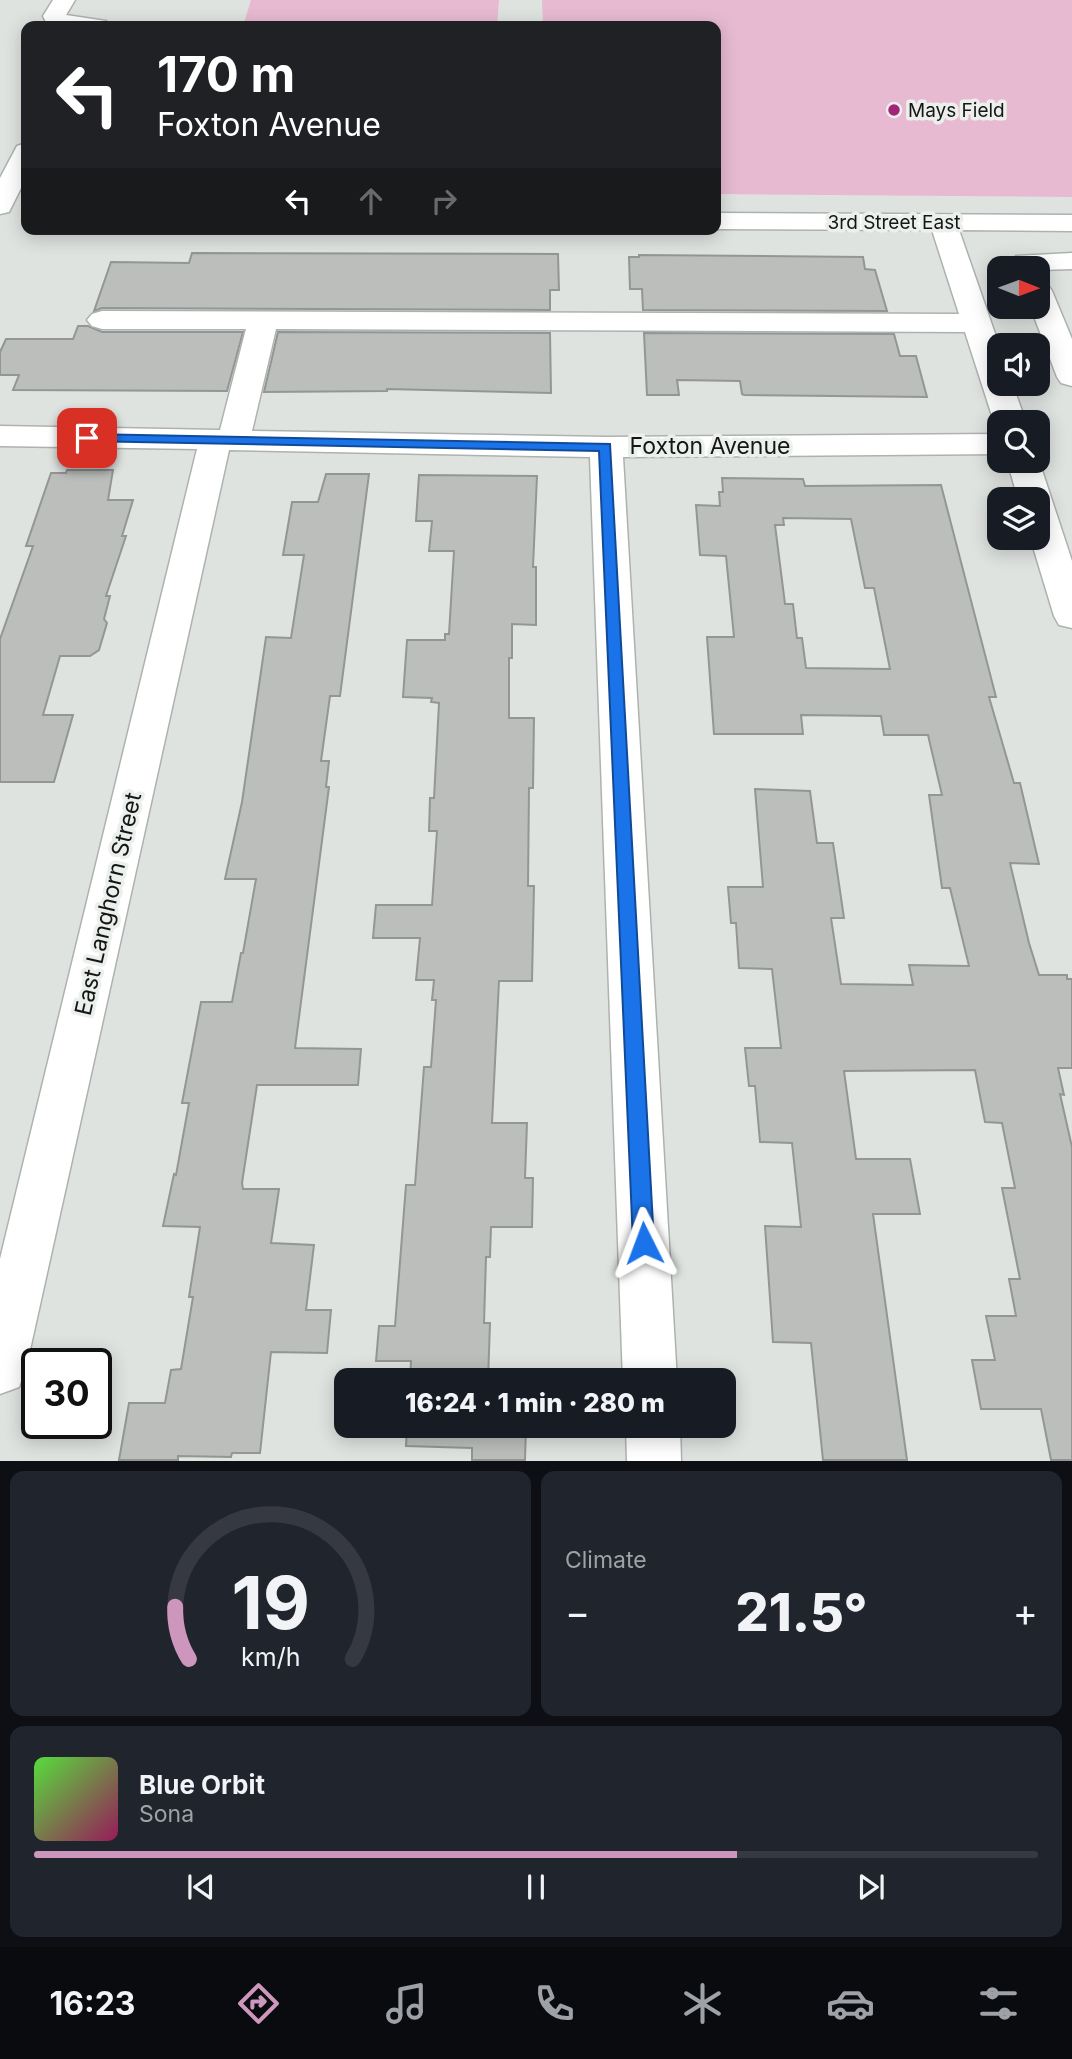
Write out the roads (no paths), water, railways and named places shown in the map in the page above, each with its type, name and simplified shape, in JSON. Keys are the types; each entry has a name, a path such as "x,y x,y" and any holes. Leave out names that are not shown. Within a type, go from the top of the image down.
{"street":[{"path":"56,21 54,16 64,0"},
{"path":"0,206 21,161"},
{"path":"0,218 21,219"},
{"name":"3rd Street East","path":"721,221 1072,223"},
{"path":"943,222 1006,410"},
{"path":"1050,261 1072,261"},
{"path":"1049,319 1072,377"},
{"path":"102,320 978,323"},
{"name":"East Langhorn Street","path":"0,1368 224,440 263,321"},
{"name":"Foxton Avenue","path":"0,436 606,447 987,444"},
{"path":"606,447 649,1368"},
{"path":"1050,546 1072,616"},
{"path":"653,1438 654,1461"}],"place":[{"name":"Mays Field","path":"894,110"}]}
